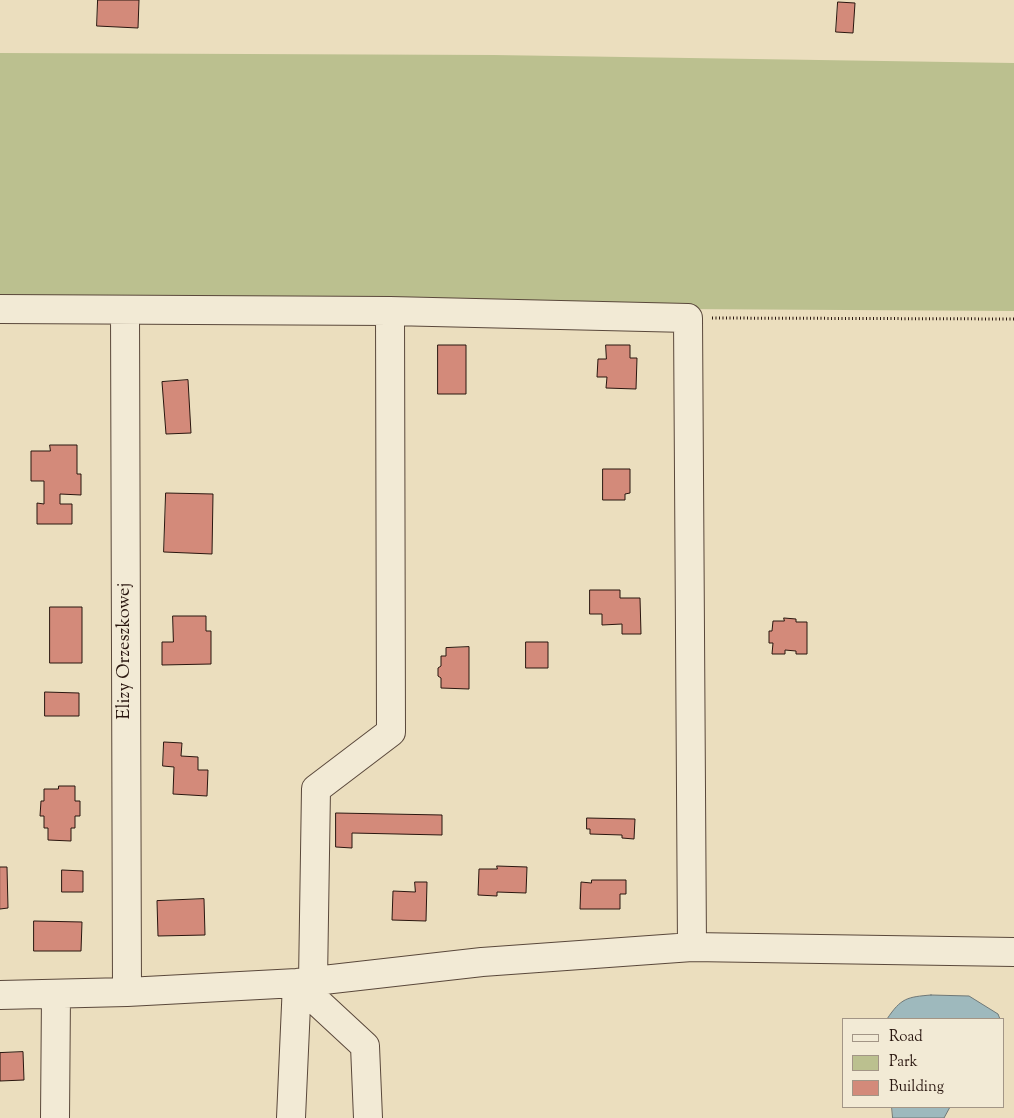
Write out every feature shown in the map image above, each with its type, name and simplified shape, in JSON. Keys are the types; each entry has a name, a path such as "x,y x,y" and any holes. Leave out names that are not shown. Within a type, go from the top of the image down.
{"street":[{"path":"0,309 390,311 688,318 692,947"},
{"name":"Elizy Orzeszkowej","path":"125,311 127,992"},
{"path":"291,1118 305,982 316,789 391,732 390,311"},
{"path":"0,995 127,992 305,982 482,962 692,947 1014,952"},
{"path":"305,982 365,1046 368,1118"},
{"path":"55,1118 56,994"}],"path":[{"path":"688,318 1014,319"}],"green space":[{"path":"0,53 494,55 1014,63 1014,311 0,305"}],"water":[{"path":"931,995 969,996 998,1014 1000,1018 888,1018 896,1007 905,1000"},
{"path":"892,1108 949,1108 944,1118 893,1118"}],"building":[{"path":"98,0 139,0 138,28 97,26"},
{"path":"838,2 855,3 853,33 836,32"},
{"path":"438,345 466,345 466,394 438,394"},
{"path":"606,345 630,345 630,358 637,358 636,389 606,388 607,377 597,377 598,359 606,359"},
{"path":"188,380 191,433 166,434 162,382"},
{"path":"50,445 77,445 77,474 81,474 81,495 60,494 60,504 72,504 72,524 37,524 37,503 44,504 44,481 31,481 31,451 50,451"},
{"path":"603,469 630,469 630,493 625,494 625,500 603,500"},
{"path":"166,493 213,494 212,554 164,552"},
{"path":"590,590 620,590 620,598 640,598 641,634 622,634 622,624 602,625 602,614 590,614"},
{"path":"50,607 82,607 82,663 50,663"},
{"path":"173,616 206,616 206,631 211,631 211,664 162,665 162,642 173,642"},
{"path":"784,618 796,619 796,622 807,622 807,654 796,654 796,651 785,650 785,654 772,654 773,643 769,643 769,631 772,631 773,621 784,621"},
{"path":"526,642 548,642 548,668 526,668"},
{"path":"469,647 469,689 441,688 438,668 441,666 441,656 446,656 446,648"},
{"path":"45,692 79,693 79,716 45,716"},
{"path":"164,742 182,743 181,756 198,757 198,770 208,770 207,796 173,794 174,767 163,766"},
{"path":"59,786 75,786 75,801 80,801 80,816 75,816 75,828 71,828 71,841 48,840 48,828 44,828 44,816 40,816 41,801 44,801 44,789 58,789"},
{"path":"336,813 442,815 442,835 352,833 352,848 336,847"},
{"path":"587,818 635,819 634,839 622,838 622,835 590,834 590,829 587,829"},
{"path":"497,866 527,867 526,893 497,892 497,896 478,895 479,869 497,869"},
{"path":"0,867 7,867 8,908 0,909"},
{"path":"62,870 83,871 83,892 62,892"},
{"path":"592,880 626,880 626,894 620,894 620,909 580,909 581,882 591,883"},
{"path":"415,882 427,882 426,921 392,920 393,891 415,892"},
{"path":"204,899 205,935 158,936 157,901"},
{"path":"34,921 82,922 81,951 34,951"},
{"path":"23,1052 24,1080 0,1081 0,1053"}]}
